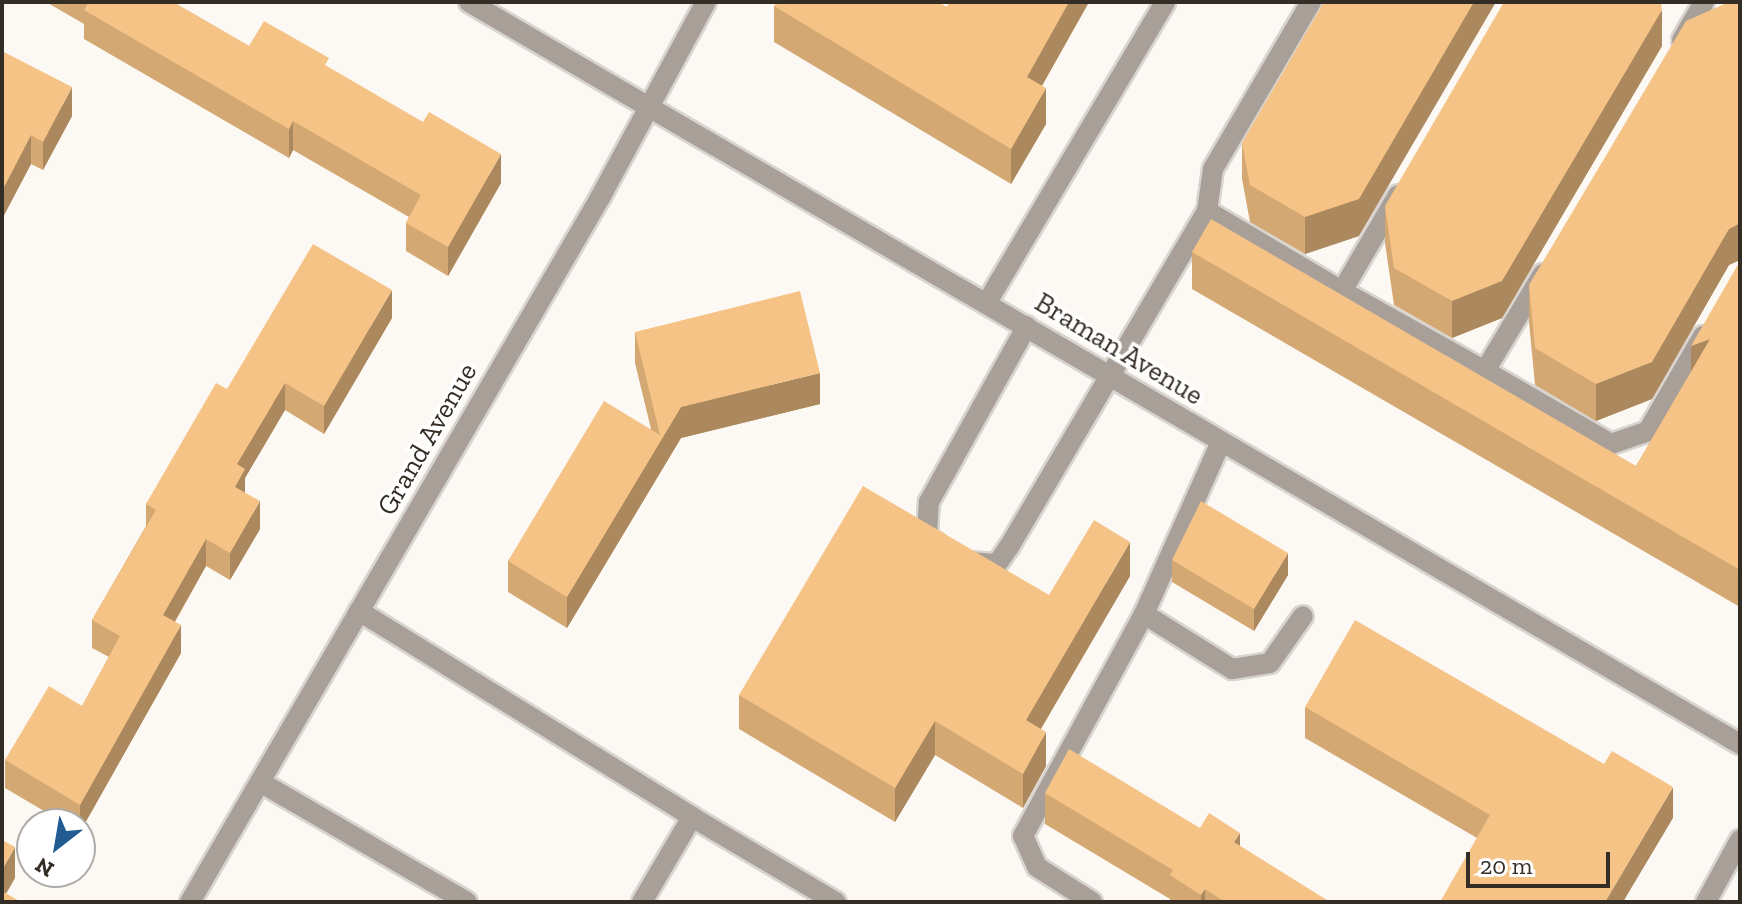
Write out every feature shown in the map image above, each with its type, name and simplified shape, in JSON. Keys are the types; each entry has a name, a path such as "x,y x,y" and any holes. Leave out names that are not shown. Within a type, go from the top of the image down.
{"street":[{"name":"Braman Avenue","path":"469,2 1740,744"},
{"name":"Grand Avenue","path":"190,902 649,107 706,2"},
{"path":"986,304 1165,2"},
{"path":"1027,326 929,502 927,537 962,561 997,564 1207,211 1213,169 1311,2"},
{"path":"1672,57 1704,2"},
{"path":"1342,291 1406,181"},
{"path":"1207,211 1611,444 1648,431 1717,312"},
{"path":"1485,371 1550,262"},
{"path":"1092,902 1037,867 1023,836 1144,614 1221,442"},
{"path":"359,611 692,817 836,902"},
{"path":"1144,614 1232,669 1270,663 1303,616"},
{"path":"260,782 467,902"},
{"path":"642,902 692,817"},
{"path":"1706,902 1740,840"}],"building":[{"path":"89,2 173,2 249,46 264,21 329,58 325,65 423,122 429,112 501,154 448,247 406,223 421,195 293,121 289,129 84,10"},
{"path":"776,2 938,2 947,7 950,2 1069,2 1027,77 1046,88 1011,149 774,6"},
{"path":"1324,2 1474,2 1359,199 1305,217 1250,185 1242,143"},
{"path":"1504,2 1661,2 1662,10 1502,281 1452,301 1394,268 1385,206"},
{"path":"1729,2 1740,2 1740,223 1729,229 1652,362 1596,384 1535,348 1529,285 1686,21"},
{"path":"2,51 72,87 43,142 31,135 2,191"},
{"path":"1211,219 1636,466 1710,339 1691,346 1740,261 1740,570 1192,252"},
{"path":"313,244 392,290 324,406 285,383 237,464 245,469 235,487 260,501 230,553 206,539 163,615 181,625 80,805 5,760 49,686 82,706 120,636 92,620 156,510 146,504 216,383 227,389"},
{"path":"800,291 820,373 681,407 567,597 508,561 604,401 660,435 635,332"},
{"path":"863,486 1049,595 1094,520 1130,542 1026,720 1046,732 1023,774 935,721 895,788 739,695"},
{"path":"1201,501 1288,553 1254,609 1172,560"},
{"path":"1355,620 1604,764 1612,751 1673,787 1605,902 1440,902 1490,815 1305,707"},
{"path":"1069,749 1200,828 1209,813 1240,833 1234,842 1330,902 1225,902 1205,889 1201,895 1170,875 1173,870 1045,793"},
{"path":"2,840 15,847 2,870"},
{"path":"2,891 21,902 2,902"}]}
